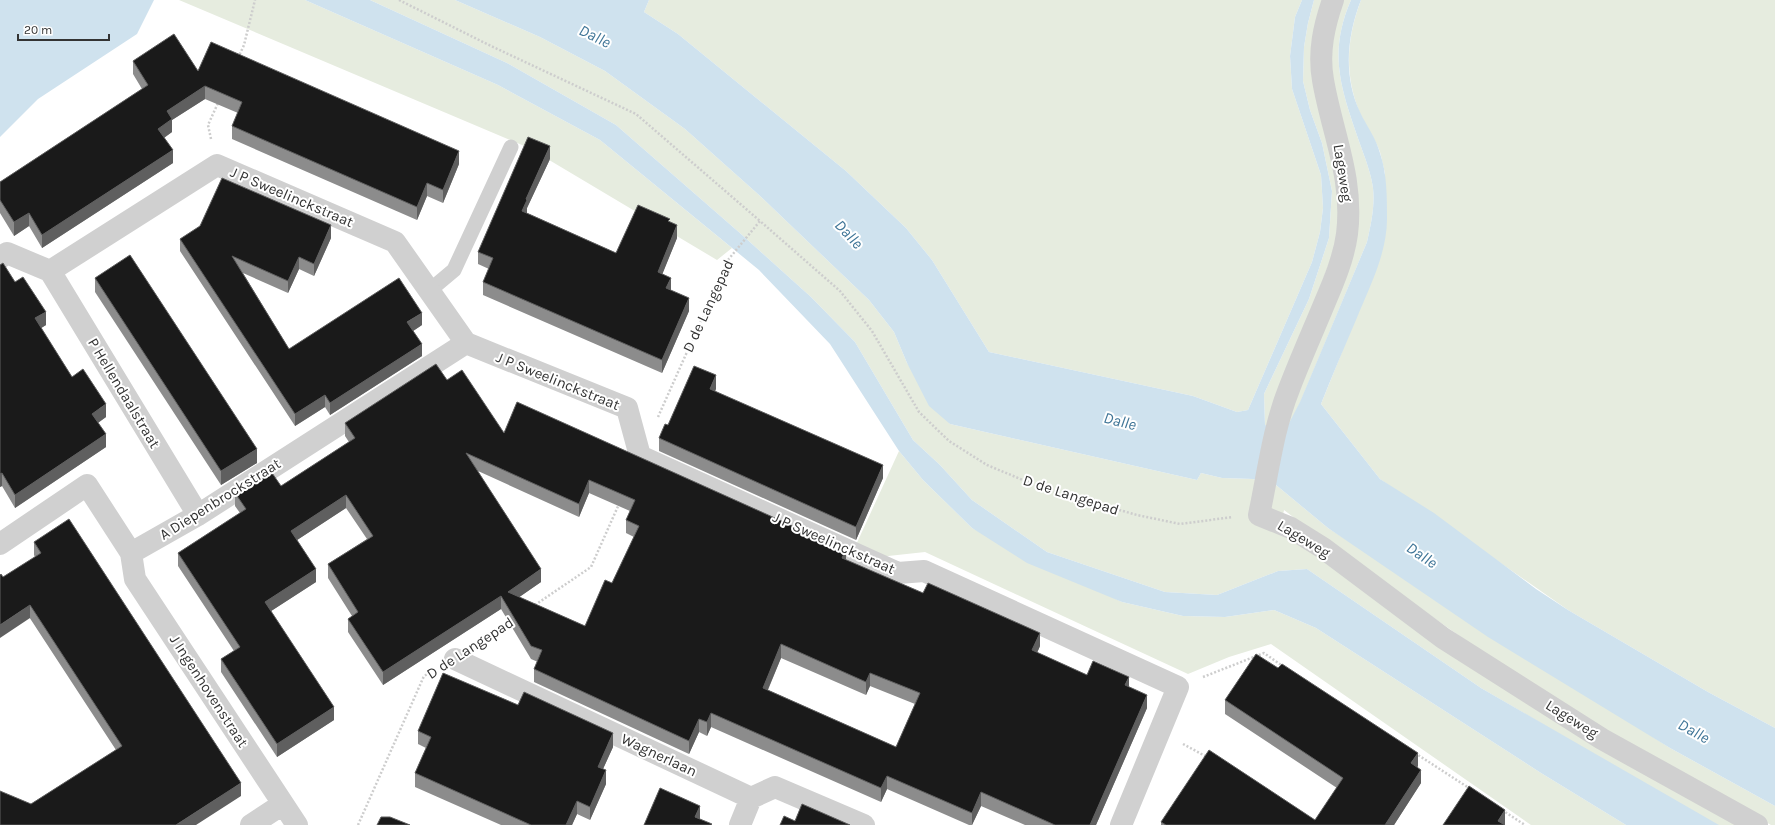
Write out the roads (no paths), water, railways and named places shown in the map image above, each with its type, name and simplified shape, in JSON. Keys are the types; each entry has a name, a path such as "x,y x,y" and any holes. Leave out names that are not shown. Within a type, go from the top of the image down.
{"street":[{"name":"Lageweg","path":"1333,0 1325,25 1321,48 1323,79 1344,164 1349,198 1347,235 1337,274 1289,389 1277,422 1260,515 1291,528 1323,548 1443,638 1596,734 1757,825"},
{"name":"J P Sweelinckstraat","path":"50,271 217,165 395,242 466,343 627,408 640,456 898,573 924,571 1178,687 1120,825"},
{"path":"0,258 8,253 50,271"},
{"name":"P Hellendaalstraat","path":"50,271 198,515"},
{"name":"A Diepenbrockstraat","path":"131,553 198,515 466,343"},
{"path":"0,544 87,485 131,553"},
{"name":"J Ingenhovenstraat","path":"131,553 135,579 297,825"},
{"name":"Wagnerlaan","path":"455,659 751,798"},
{"path":"740,825 751,798 775,787 864,825"},
{"path":"250,825 283,804"}],"lane":[{"path":"429,291 454,270 511,147"}],"water":[{"path":"0,0 154,0 137,34 38,99 0,137"},
{"path":"305,0 370,0 507,63 616,125 811,297 855,342 913,440 940,465 972,500 1047,552 1165,592 1217,595 1278,571 1307,569 1481,688 1719,825 1626,825 1541,773 1316,628 1274,610 1225,617 1183,616 1122,602 1027,563 972,528 923,480 899,451 830,344 759,270 600,140 498,85"},
{"name":"Dalle","path":"455,0 649,0 644,12 678,34 846,171 906,228 932,260 989,352 1193,396 1237,412 1248,410 1312,262 1320,232 1323,208 1321,175 1292,89 1290,56 1295,17 1302,0 1314,0 1304,47 1303,81 1310,110 1322,143 1332,191 1329,238 1309,299 1264,394 1265,425 1286,429 1300,402 1367,242 1371,222 1373,208 1372,182 1343,90 1339,56 1340,38 1351,0 1361,0 1356,14 1350,42 1349,70 1351,84 1360,112 1376,142 1382,161 1387,194 1386,232 1381,258 1372,283 1321,404 1380,479 1434,513 1536,589 1568,610 1708,692 1775,728 1775,806 1670,748 1488,637 1328,528 1276,485 1253,479 1222,478 1201,473 1197,480 950,424 929,406 907,363 894,332 869,300 759,195 685,129 605,71 540,37"}]}
